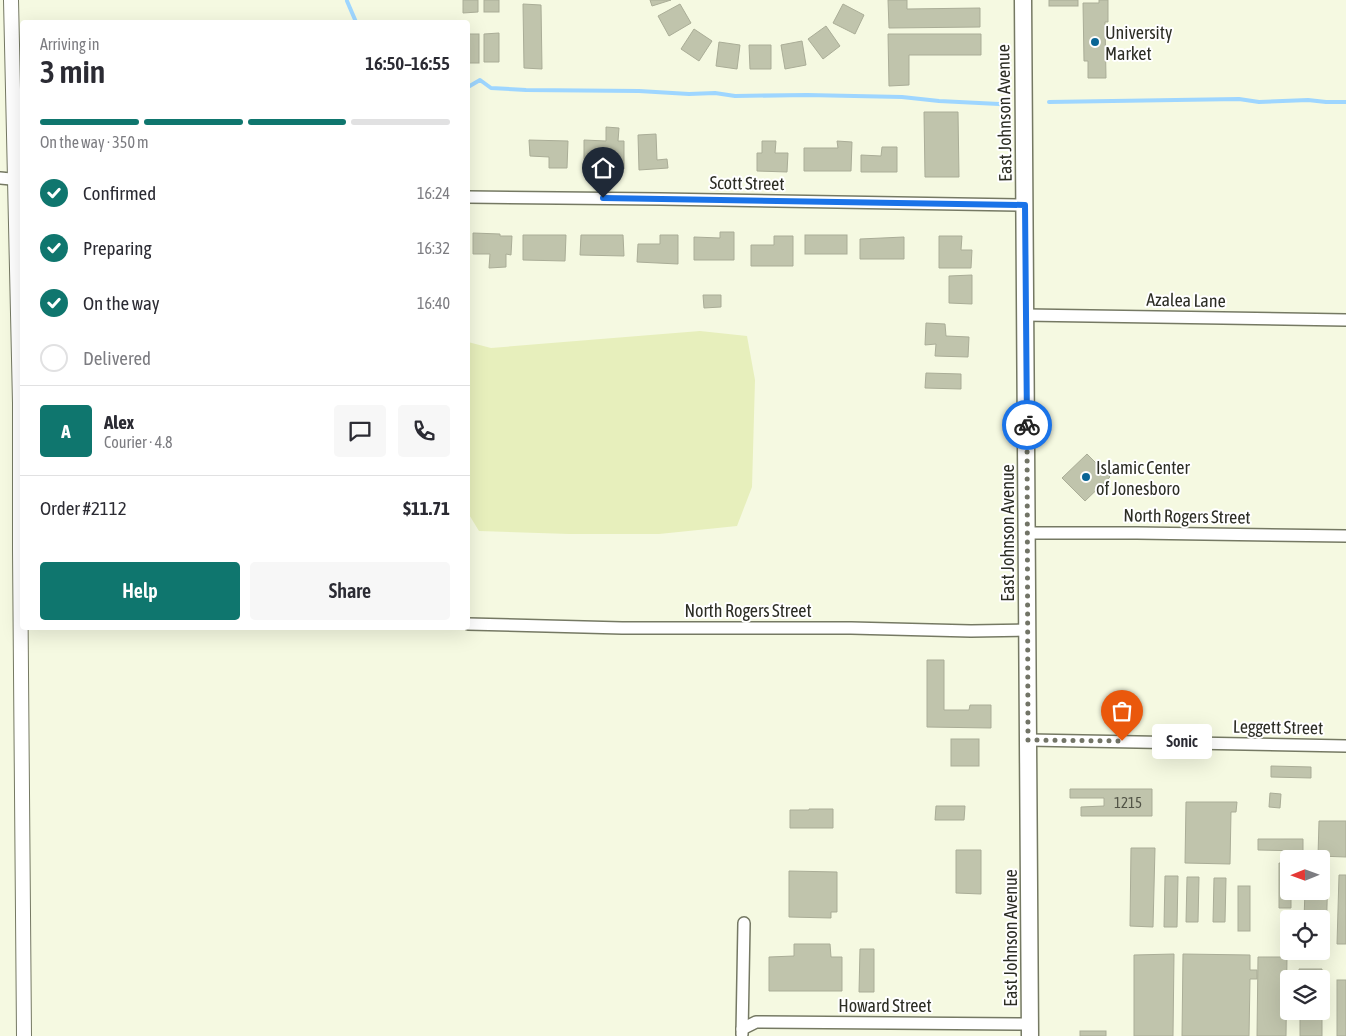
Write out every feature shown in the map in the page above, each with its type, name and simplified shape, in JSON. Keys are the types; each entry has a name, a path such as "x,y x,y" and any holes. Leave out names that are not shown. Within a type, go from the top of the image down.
{"main road":[{"name":"East Johnson Avenue","path":"1023,0 1030,1030"}],"street":[{"path":"11,0 19,180 20,550"},
{"path":"0,178 19,180"},
{"name":"Scott Street","path":"470,197 1025,205"},
{"name":"Azalea Lane","path":"1025,315 1346,320"},
{"name":"North Rogers Street","path":"1028,533 1346,536"},
{"name":"North Rogers Street","path":"470,624 622,628 1028,630"},
{"path":"21,630 24,1036"},
{"name":"Leggett Street","path":"1028,740 1346,746"},
{"path":"742,1032 744,923"},
{"name":"Howard Street","path":"742,1032 756,1022 1030,1030"}],"green space":[{"path":"700,331 747,336 755,380 752,487 737,526 659,534 479,531 470,516 470,343 491,348"}],"building":[{"path":"463,0 478,0 478,12 463,13"},
{"path":"484,0 499,0 499,12 484,12"},
{"path":"650,0 671,0 652,6"},
{"path":"888,0 907,0 907,9 980,8 980,27 889,28"},
{"path":"1049,0 1078,0 1078,6 1049,6"},
{"name":"University Market","path":"1099,0 1108,0 1108,22 1105,22 1106,78 1088,78 1088,61 1084,61 1083,3 1099,3"},
{"path":"523,4 541,5 542,69 524,68"},
{"path":"680,4 691,23 669,36 658,16"},
{"path":"843,4 864,15 855,34 833,23"},
{"path":"826,26 840,46 823,59 808,39"},
{"path":"694,29 712,41 699,61 681,49"},
{"path":"499,33 499,62 484,62 484,34"},
{"path":"470,34 479,34 479,63 470,63"},
{"path":"888,34 981,34 981,55 909,55 909,85 889,86"},
{"path":"802,41 806,65 785,69 781,45"},
{"path":"719,42 740,45 737,69 716,66"},
{"path":"749,45 771,45 771,69 750,69"},
{"path":"924,112 958,112 959,177 925,177"},
{"path":"606,127 619,128 618,141 624,141 624,169 605,168 605,159 584,159 584,140 606,141"},
{"path":"656,134 657,160 667,159 668,168 639,170 638,135"},
{"path":"529,140 568,141 567,168 549,168 549,157 530,156"},
{"path":"762,141 776,141 775,153 788,153 787,172 757,171 757,153 762,153"},
{"path":"837,141 852,142 851,171 804,171 804,148 838,148"},
{"path":"882,147 897,147 897,172 861,172 861,155 881,156"},
{"path":"720,232 734,232 734,260 694,260 694,237 720,238"},
{"path":"473,233 512,236 511,255 506,254 506,267 489,268 490,254 473,254"},
{"path":"523,235 566,235 565,261 523,260"},
{"path":"581,235 623,235 624,256 580,255"},
{"path":"660,235 678,235 678,264 637,262 638,244 660,244"},
{"path":"805,235 847,235 847,254 805,254"},
{"path":"774,236 793,236 793,266 751,266 751,245 774,245"},
{"path":"939,236 962,236 961,250 972,250 971,268 939,268"},
{"path":"904,237 904,259 860,259 860,239"},
{"path":"972,275 972,304 949,303 949,276"},
{"path":"703,295 721,295 721,307 704,308"},
{"path":"926,323 945,324 946,336 969,337 968,357 935,356 936,344 925,345"},
{"path":"926,373 961,374 961,389 925,388"},
{"name":"Islamic Center of Jonesboro","path":"1087,454 1110,477 1085,501 1062,478"},
{"path":"927,660 944,660 944,710 969,710 970,705 991,705 991,728 927,727"},
{"path":"951,739 979,739 979,766 951,766"},
{"path":"1271,766 1311,767 1311,778 1271,777"},
{"path":"1070,789 1152,789 1152,816 1081,816 1081,807 1104,806 1104,798 1070,798"},
{"path":"1270,793 1281,794 1280,808 1269,807"},
{"path":"1186,802 1237,802 1236,812 1231,812 1230,864 1185,863"},
{"path":"936,806 965,806 964,820 935,820"},
{"path":"833,809 833,828 790,828 790,810"},
{"path":"1319,821 1346,821 1346,857 1330,856 1330,850 1318,850"},
{"path":"1258,839 1303,839 1303,850 1258,850"},
{"path":"1131,848 1155,848 1153,927 1130,926"},
{"path":"956,850 981,850 981,894 956,893"},
{"path":"1279,863 1280,900 1291,900 1291,908 1279,908"},
{"path":"789,871 837,872 837,912 831,912 831,918 789,917"},
{"path":"1339,875 1346,875 1346,944 1337,944"},
{"path":"1165,876 1178,876 1177,927 1164,927"},
{"path":"1187,877 1199,877 1198,922 1186,922"},
{"path":"1214,878 1226,878 1225,922 1213,922"},
{"path":"1238,886 1250,886 1250,931 1238,931"},
{"path":"1305,900 1327,900 1327,910 1304,910"},
{"path":"794,944 830,944 831,957 842,957 842,991 769,991 769,957 794,956"},
{"path":"860,949 874,949 874,992 859,992"},
{"path":"1174,954 1173,1036 1134,1036 1134,955"},
{"path":"1183,954 1250,955 1250,970 1257,970 1257,979 1250,979 1249,1036 1182,1036"},
{"path":"1258,957 1280,957 1280,960 1287,960 1287,970 1280,970 1280,1020 1286,1020 1286,1036 1257,1036"},
{"path":"1299,969 1322,969 1322,970"},
{"path":"1337,980 1346,980 1346,1036 1337,1036"},
{"path":"1300,1020 1322,1020 1322,1036 1300,1036"},
{"path":"1080,1031 1106,1031 1106,1036 1080,1036"}],"waterway":[{"path":"347,1 355,20"},
{"path":"470,86 480,80 491,88 526,90 715,93 735,96 902,97 999,104"},
{"path":"1049,102 1239,99 1259,102 1308,100 1346,102"}],"way so far":[{"path":"1027,425 1028,740 1122,741"}],"place":[{"name":"University Market","path":"1095,42"},
{"name":"Islamic Center of Jonesboro","path":"1086,477"},
{"name":"Sonic","path":"1122,741"}],"route":[{"path":"603,198 1025,205 1027,425"}]}
